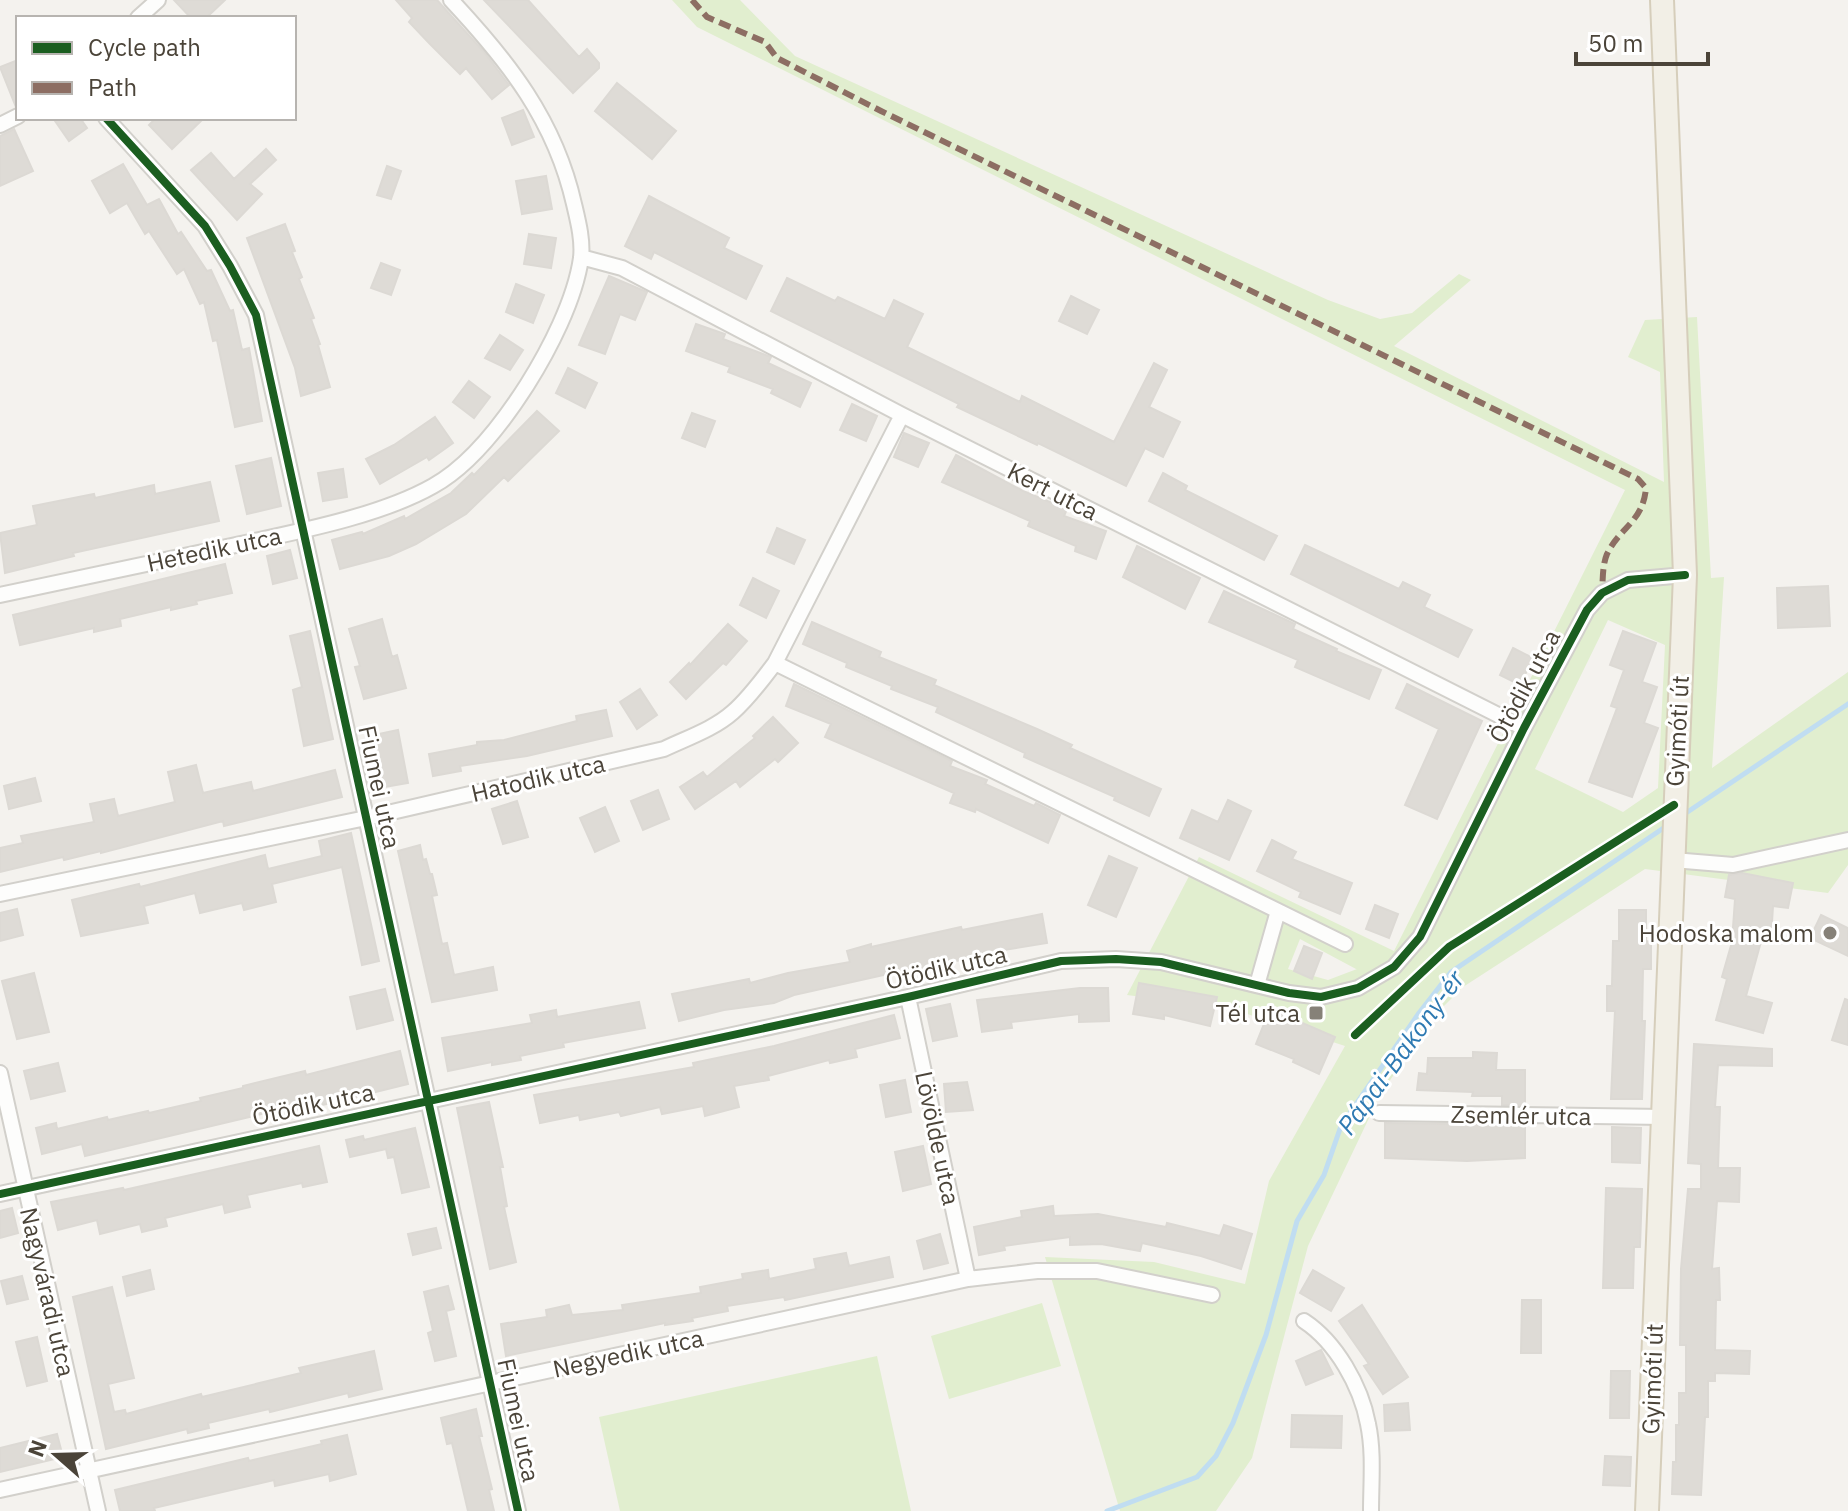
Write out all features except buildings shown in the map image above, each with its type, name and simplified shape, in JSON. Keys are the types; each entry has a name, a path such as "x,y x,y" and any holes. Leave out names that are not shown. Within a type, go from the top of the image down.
{"main road":[{"name":"Gyimóti út","path":"1647,1511 1685,575 1662,0"}],"street":[{"path":"140,16 158,0"},
{"path":"451,0 499,51 531,98 553,142 571,190 580,228 581,257"},
{"name":"Fiumei utca","path":"108,120 205,226 256,315 518,1511"},
{"name":"Kert utca","path":"581,257 622,268 902,415 1524,728"},
{"name":"Hetedik utca","path":"0,595 302,531 397,503 434,486 463,463 519,397 542,361 566,310 581,257"},
{"name":"Hatodik utca","path":"0,894 366,818 664,749 731,715 775,663 902,415"},
{"name":"Ötödik utca","path":"0,1194 1061,961 1116,959 1161,962 1289,993 1321,997 1358,988 1394,967 1420,937 1524,728 1587,610 1602,593 1628,580 1685,575"},
{"path":"775,663 1345,944"},
{"path":"1673,850 1733,865 1848,840"},
{"path":"1257,985 1278,911"},
{"name":"Lövölde utca","path":"908,997 968,1279"},
{"name":"Nagyváradi utca","path":"0,1073 98,1511"},
{"name":"Zsemlér utca","path":"1379,1113 1664,1117"},
{"name":"Negyedik utca","path":"0,1490 968,1279 1037,1271 1097,1271 1212,1295"},
{"path":"1304,1321 1320,1332 1337,1351 1364,1407 1371,1438 1371,1511"}],"green space":[{"path":"672,0 740,0 795,56 1328,300 1380,319 1412,313 1459,274 1471,280 1394,346 1664,482 1660,372 1628,357 1645,320 1697,317 1711,578 1724,577 1712,768 1848,672 1848,865 1828,893 1645,869 1463,987 1433,1017 1380,1095 1308,1246 1252,1458 1216,1511 1120,1511 1045,1257 1154,1262 1245,1284 1269,1181 1345,1046 1232,1009 1127,995 1199,857 1394,951 1625,490 697,27","holes":["1608,620 1665,645 1658,788 1623,812 1535,769","1300,939 1356,969 1357,969 1328,980 1288,969"]},
{"path":"1042,1303 1061,1366 949,1399 931,1336"},
{"path":"877,1356 911,1511 620,1511 599,1417"}],"waterway":[{"name":"Pápai-Bakony-ér","path":"1683,815 1848,704"},
{"name":"Pápai-Bakony-ér","path":"1107,1511 1197,1477 1216,1456 1233,1423 1266,1335 1297,1221 1324,1175 1341,1126 1451,972 1668,825"}],"marked path":[{"path":"692,0 707,17 765,42 777,58 881,111 1638,479 1646,488 1644,499 1636,517 1607,554 1602,593"}],"cycle path":[{"path":"108,120 205,226 256,315 518,1511"},
{"path":"0,1194 1061,961 1116,959 1161,962 1289,993 1321,997 1358,988 1394,967 1420,937 1524,728 1587,610 1602,593 1628,580 1685,575"},
{"path":"1355,1035 1449,947 1674,805"}],"place":[{"name":"Hodoska malom","path":"1830,933"},
{"name":"Tél utca","path":"1316,1013"}]}
